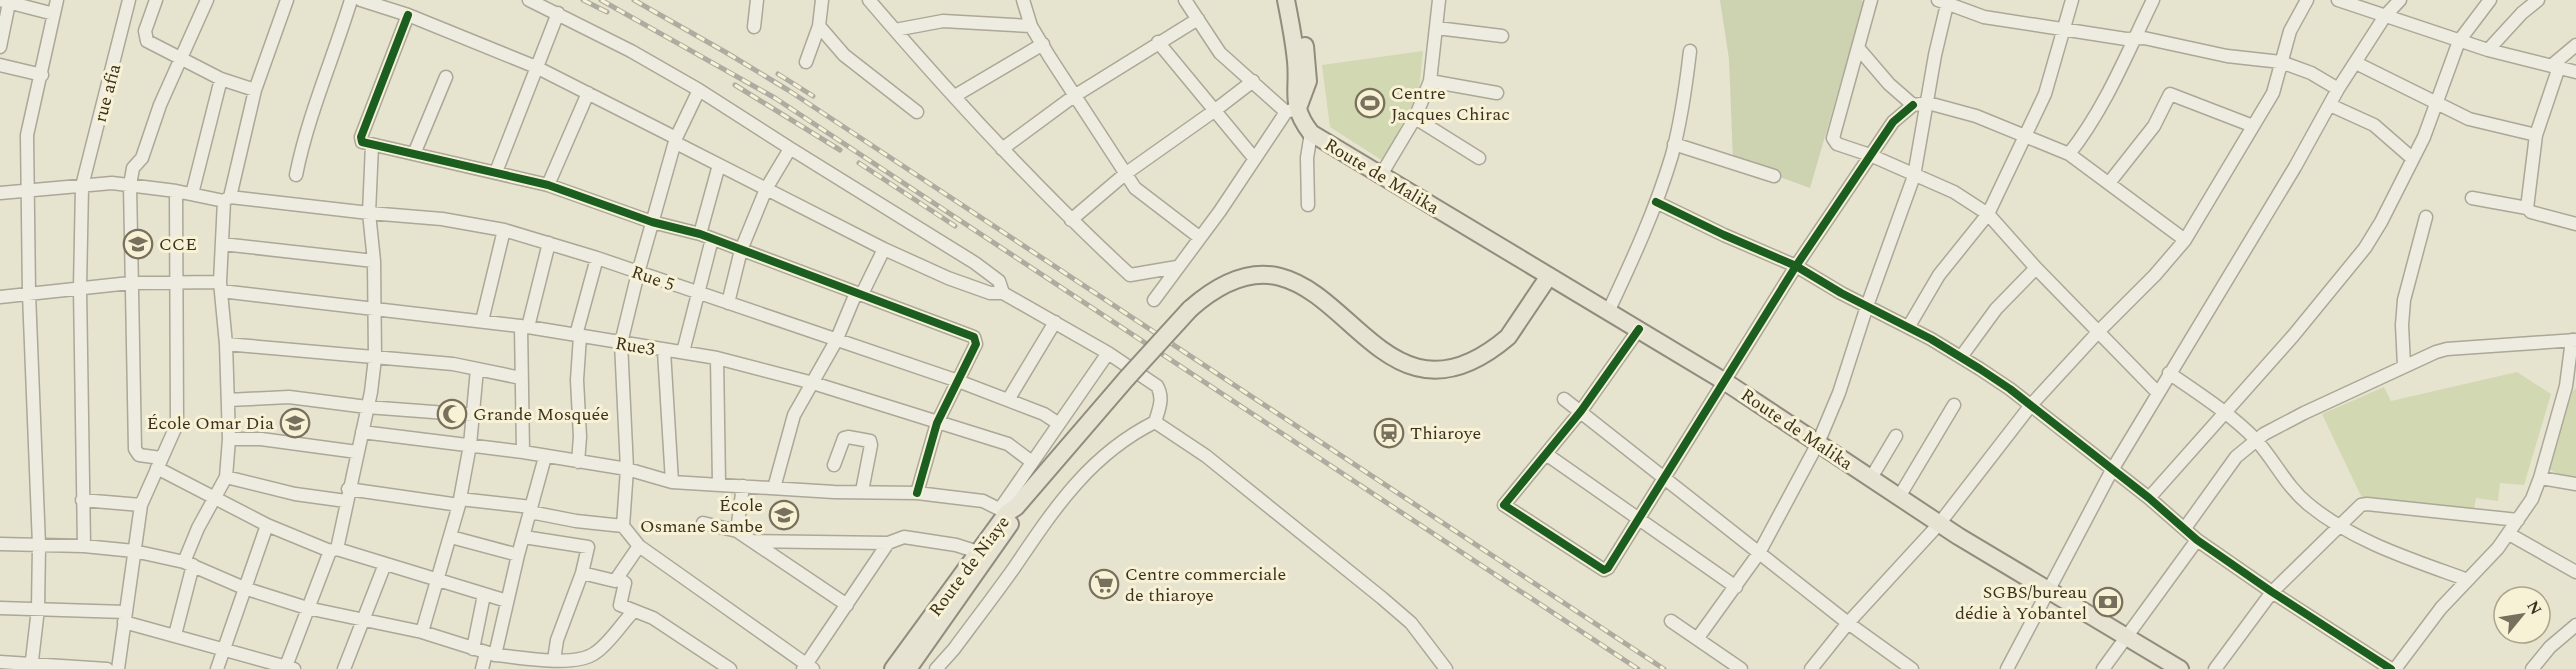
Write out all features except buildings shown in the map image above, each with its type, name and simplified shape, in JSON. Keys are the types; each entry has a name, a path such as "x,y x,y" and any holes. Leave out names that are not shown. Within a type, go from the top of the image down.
{"main road":[{"path":"1286,0 1295,57 1292,110"},
{"path":"1292,110 1306,92 1308,69 1297,0"},
{"name":"Route de Malika","path":"1292,110 1311,133 1725,382 1939,524 2180,669"},
{"path":"1008,510 1190,309 1208,292 1233,279 1257,275 1286,278 1306,286 1391,358 1421,368 1439,369 1469,363 1492,350 1508,337 1549,276"},
{"name":"Route de Niaye","path":"892,669 1008,510 1014,519 998,545 908,669"}],"street":[{"path":"31,666 38,609 39,545 29,294 27,135 57,0"},
{"name":"rue afia","path":"84,546 80,288 82,186 129,0"},
{"path":"156,0 145,31 147,41 222,79 255,90"},
{"path":"207,0 160,105 142,158 133,168 130,184 130,283 135,448 140,455 159,463 216,498 267,525 333,550 507,601"},
{"path":"175,635 188,563 198,528 226,477 229,439 228,400 226,344 220,287 227,199 255,90 287,0"},
{"path":"296,176 319,90 351,0"},
{"path":"361,0 408,15 536,67 719,165 884,249 948,278 990,293 1003,292 1108,353 1157,386 1162,394 1155,422 1130,434 1102,456 1076,483 954,650 936,669"},
{"path":"529,0 558,13 699,90 975,263 999,281 1003,292"},
{"path":"754,27 757,0"},
{"path":"806,62 819,26 822,0"},
{"path":"869,0 1002,149 1071,220 1130,275 1177,267"},
{"path":"1023,0 1031,26 1135,188 1199,237"},
{"path":"1154,300 1220,211 1254,158 1292,110 1220,53 1185,0"},
{"path":"1381,175 1415,118 1430,81 1439,0"},
{"path":"1871,0 1832,134 1837,144 1870,155 1954,192 1988,214 2158,393"},
{"path":"1909,326 1939,275 1988,214 2045,94 2072,0"},
{"path":"2069,154 2084,134 2114,82 2152,0"},
{"path":"1810,669 1848,623 1939,524 2031,405 2099,331 2155,275 2185,240 2273,93 2280,75 2281,62 2290,31 2307,0"},
{"path":"2338,0 2488,50 2576,72"},
{"path":"2007,669 2112,470 2338,89 2385,16 2400,0"},
{"path":"2149,498 2294,336 2365,248 2424,137 2459,41 2490,0"},
{"path":"2488,50 2522,13 2538,0"},
{"path":"0,47 4,1 54,14"},
{"path":"1697,639 1759,553 1818,443 1839,393 1867,306 1914,176 1944,1 1984,17 2126,39 2134,38 2227,56 2281,62 2311,73 2338,89"},
{"path":"496,172 558,13"},
{"path":"408,15 361,137 362,142 548,184 652,222 706,236 974,336 976,344 937,423 917,493"},
{"path":"1002,149 1074,96 1198,19"},
{"path":"895,30 943,21 1031,26"},
{"path":"819,26 844,54 917,112"},
{"path":"1437,28 1502,36"},
{"path":"1158,42 1254,158"},
{"path":"955,96 1043,45"},
{"path":"2527,208 2536,135 2555,66 2576,45"},
{"path":"1858,49 1889,84 1913,105"},
{"path":"1608,312 1656,202 1674,144 1690,51"},
{"path":"2356,63 2469,119 2536,135"},
{"path":"0,65 42,75"},
{"path":"414,154 446,77"},
{"path":"192,194 222,79"},
{"path":"1071,220 1125,174 1253,81"},
{"path":"1430,81 1497,93"},
{"path":"699,90 676,141 638,273 621,343 627,469 623,526 639,546 808,668 888,543"},
{"path":"548,184 588,93"},
{"path":"2109,183 2154,126 2166,97 2170,94 2253,126"},
{"path":"1639,329 1581,411 1504,505 1604,570 1608,568 1796,266 1893,122 1913,105 1928,103 1977,116 2026,134 2069,154 2185,240"},
{"path":"2330,105 2374,125 2413,159"},
{"path":"1415,118 1479,158"},
{"path":"1308,205 1307,158 1311,133"},
{"path":"1674,144 1774,176"},
{"path":"0,609 38,609 125,617 175,635 288,668 307,608 333,550 362,432 375,358 374,261 369,213 372,145"},
{"path":"728,303 741,250 766,189 788,152 788,147"},
{"path":"683,352 699,293 706,236 719,165"},
{"name":"Rue 5","path":"0,193 130,184 227,199 442,219 504,230 597,258 958,381 1044,414 1059,424"},
{"path":"118,669 141,505 177,424 176,191"},
{"path":"2472,198 2527,208 2531,212 2576,225"},
{"path":"1656,202 1724,236 1796,266 1867,306 1909,326 1961,357 2031,405 2149,498 2197,540 2391,669"},
{"path":"2404,366 2403,300 2426,217"},
{"path":"482,321 504,230"},
{"path":"523,452 521,378 524,327 549,243"},
{"path":"222,244 374,261"},
{"path":"774,488 794,415 884,249"},
{"path":"578,462 580,437 577,380 578,336 597,258"},
{"path":"1961,357 1996,309 2036,267"},
{"name":"Rue3","path":"0,297 130,283 177,282 482,321 664,351 683,352 717,358 813,383 1008,444 1032,462"},
{"path":"1008,400 1055,322"},
{"path":"2185,528 2236,457 2256,440 2304,413 2404,366 2447,350 2574,340 2566,386 2532,499 2509,534 2441,608 2395,669"},
{"path":"226,344 453,364 521,378"},
{"path":"664,351 672,482"},
{"path":"362,432 523,452 627,469 672,482 834,492 917,493 983,501 1008,510 1032,462 1108,353"},
{"path":"717,358 720,484"},
{"path":"422,632 452,537 470,445 477,369"},
{"path":"2169,374 2226,414 2256,440 2296,494 2337,525 2396,554 2468,580"},
{"path":"228,400 289,397 367,407 473,415"},
{"path":"1564,399 1848,623 1912,669"},
{"path":"1899,497 1954,405"},
{"path":"1155,422 1206,456 1382,598 1411,623 1446,669"},
{"path":"834,465 844,438 848,436 870,441 862,491"},
{"path":"1871,478 1896,436"},
{"path":"229,439 261,439 357,452"},
{"path":"1546,454 1736,586"},
{"path":"482,669 491,654 507,601 545,457"},
{"path":"226,477 295,494 459,502 531,509 576,521 623,526"},
{"path":"2540,478 2576,484"},
{"path":"737,531 743,486"},
{"path":"82,500 141,505"},
{"path":"2215,669 2272,592 2355,508 2367,504 2518,520"},
{"path":"703,523 737,531 847,605"},
{"path":"217,669 267,525"},
{"path":"2509,534 2576,572"},
{"path":"452,537 518,555"},
{"path":"524,537 586,545 588,551 582,573 563,620 554,660"},
{"path":"752,541 888,543 904,537 956,544 978,552"},
{"path":"2103,669 2197,540"},
{"path":"0,544 84,546 134,551 188,563 244,588 307,608 364,618 422,632 491,654 554,660 593,655 633,612"},
{"path":"582,573 615,581 639,546"},
{"path":"344,669 385,564"},
{"path":"618,578 625,583 619,604 633,612 653,618 730,669"},
{"path":"473,649 484,595"},
{"path":"1671,621 1741,669"},
{"path":"2532,669 2550,648 2576,625"},
{"path":"0,662 31,666 107,669"}],"green space":[{"path":"1720,0 1861,0 1864,2 1810,188 1733,160 1729,59"},
{"name":"Centre Jacques Chirac","path":"1423,51 1419,92 1383,161 1330,127 1322,65"},
{"path":"2517,372 2551,394 2524,485 2500,483 2498,501 2476,498 2474,509 2363,500 2322,414 2384,387 2391,401"},
{"path":"2576,388 2576,485 2549,469 2572,392"}],"railway":[{"path":"583,0 607,12"},
{"path":"601,0 775,98 1638,669"},
{"path":"634,0 788,90 1664,669"},
{"path":"778,74 813,96"},
{"path":"735,85 840,150"},
{"path":"859,163 955,226"}],"cycle path":[{"path":"408,15 361,137 362,142 548,185 652,222 700,234 974,337 976,344 937,423 917,493"},
{"path":"1639,329 1581,411 1504,505 1604,570 1608,568 1796,266 1893,122 1913,105"},
{"path":"1656,202 1796,266 1841,293 1931,339 1980,369 2010,389 2149,498 2197,540 2391,669"}],"place":[{"name":"Centre Jacques Chirac","path":"1370,103"},
{"name":"CCE","path":"138,244"},
{"name":"Grande Mosquée","path":"452,414"},
{"name":"École Omar Dia","path":"295,423"},
{"name":"Thiaroye","path":"1389,433"},
{"name":"École Osmane Sambe","path":"784,515"},
{"name":"Centre commerciale de thiaroye","path":"1104,584"},
{"name":"SGBS/bureau dédie à Yobantel","path":"2108,602"}]}
